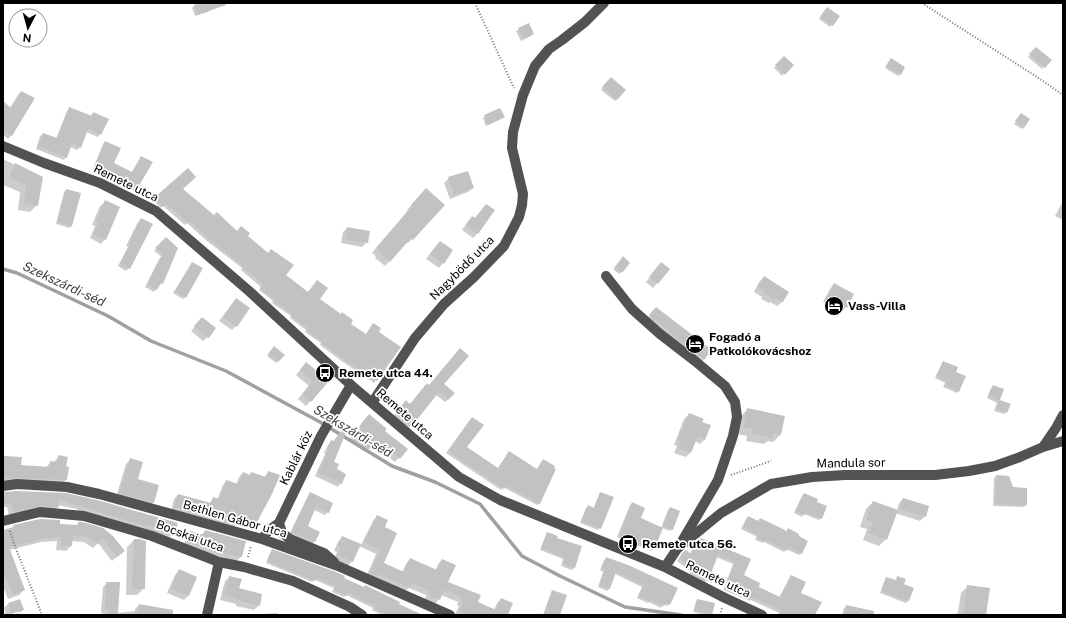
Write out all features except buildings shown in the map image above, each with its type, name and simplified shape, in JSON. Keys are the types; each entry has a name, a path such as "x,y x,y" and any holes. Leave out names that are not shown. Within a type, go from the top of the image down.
{"street":[{"name":"Nagybödő utca","path":"372,403 416,338 444,304 474,277 504,246 520,218 522,205 523,194 512,148 513,132 523,95 535,66 549,49 585,22 604,3"},
{"name":"Remete utca","path":"3,146 44,163 100,183 156,211 249,291 372,403 459,477 500,500 665,567 762,615"},
{"path":"606,276 632,309 660,334 695,360 725,386 736,402 737,416 734,436 718,480 677,549"},
{"name":"Kablár köz","path":"258,538 279,523 321,436 352,385"},
{"path":"1042,447 1056,428 1063,415"},
{"name":"Mandula sor","path":"665,567 677,549 721,513 771,484 812,477 852,475 935,475 969,471 995,466 1042,447 1063,441"},
{"name":"Bethlen Gábor utca","path":"3,486 17,484 67,487 99,494 258,538 338,566 450,615"},
{"name":"Bocskai utca","path":"5,520 40,512 84,516 152,536 219,562 244,567 293,581 350,607 362,615"},
{"path":"279,523 282,533 290,539 324,553 338,566"},
{"path":"208,615 219,562"}],"path":[{"path":"475,3 521,102"},
{"path":"922,3 1044,81 1063,95"},
{"path":"718,480 771,461"},
{"path":"5,520 42,615"},
{"path":"244,567 258,538"}],"waterway":[{"name":"Szekszárdi-séd","path":"3,269 17,273 108,316 151,341 226,371 320,422 392,466 435,482 480,504 522,556 560,576 625,607 681,615"}],"place":[{"name":"Vass-Villa","path":"834,306"},
{"name":"Fogadó a Patkolókovácshoz","path":"695,344"},
{"name":"Remete utca 44.","path":"325,373"},
{"name":"Remete utca 56.","path":"628,544"}]}
